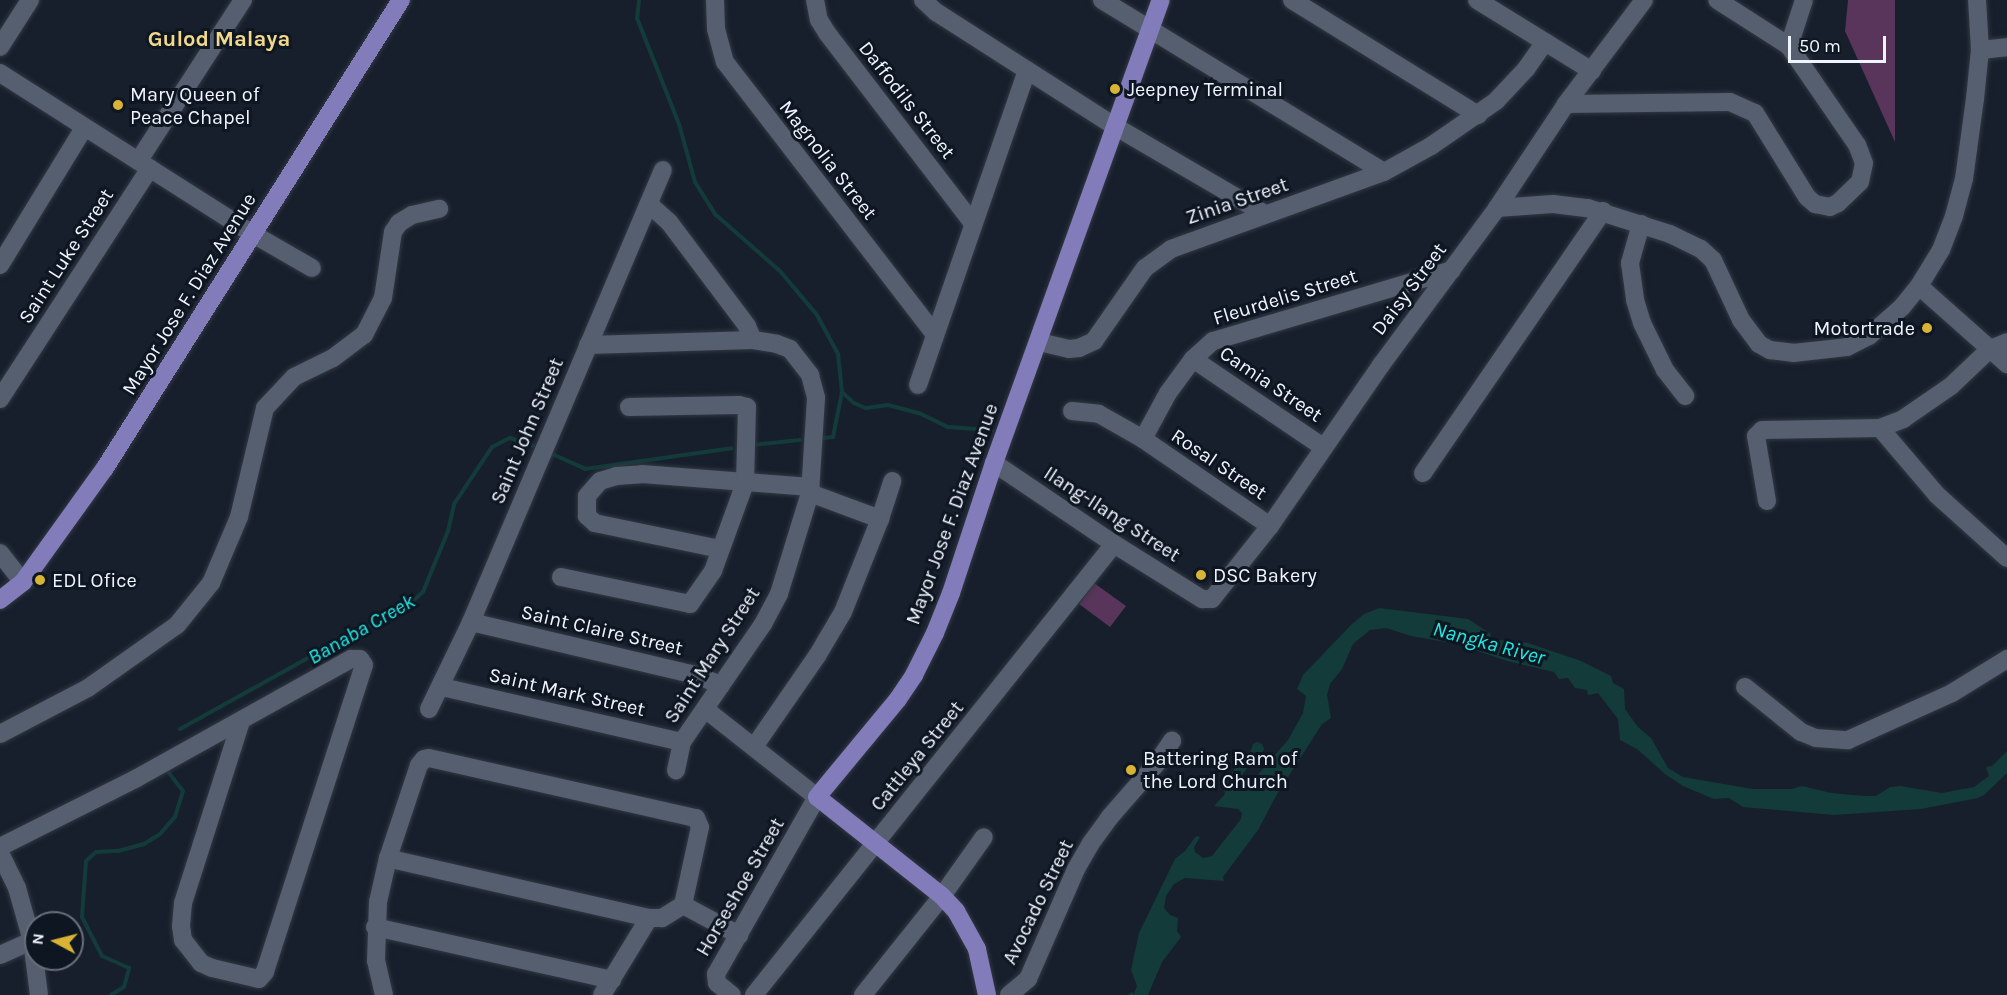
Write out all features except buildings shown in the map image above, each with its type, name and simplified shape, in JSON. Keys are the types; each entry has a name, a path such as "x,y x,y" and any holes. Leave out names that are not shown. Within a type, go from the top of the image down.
{"main road":[{"name":"Mayor Jose F. Diaz Avenue","path":"0,600 23,582 105,468 402,0"},
{"name":"Mayor Jose F. Diaz Avenue","path":"817,797 877,725 914,675 951,593 994,463 1161,0"},
{"path":"817,797 942,896 968,929 977,949 987,995"}],"street":[{"path":"0,47 30,0"},
{"name":"Saint Luke Street","path":"0,399 243,0"},
{"name":"Magnolia Street","path":"715,0 716,29 725,62 935,335"},
{"name":"Daffodils Street","path":"814,0 819,20 827,33 973,223"},
{"path":"923,0 936,12 1116,127 1265,214"},
{"path":"1102,0 1384,172"},
{"path":"1292,0 1478,114"},
{"path":"1477,0 1592,71"},
{"name":"Daisy Street","path":"1207,600 1212,599 1270,526 1323,447 1497,208 1582,104 1592,71 1644,0"},
{"path":"1582,104 1730,102 1755,113 1808,197 1815,204 1830,207 1860,182 1864,163 1857,145 1789,46 1717,0"},
{"path":"1789,46 1804,0"},
{"path":"1497,208 1552,204 1603,211 1641,224 1701,249 1713,260 1749,334 1759,344 1770,350 1807,353 1847,347 1869,336 1884,324 1919,286 1941,250 1961,188 1970,145 1980,50 1977,0"},
{"name":"Zinia Street","path":"1039,342 1069,349 1079,348 1094,341 1145,268 1171,249 1384,172 1478,114 1512,85 1545,42"},
{"path":"1980,50 2007,47"},
{"path":"918,385 1027,70"},
{"path":"0,73 254,234 312,267"},
{"path":"0,266 84,128"},
{"name":"Saint John Street","path":"429,709 442,687 471,622 663,170"},
{"path":"650,205 676,231 747,326 753,340"},
{"path":"0,734 88,688 177,625 211,583 239,517 265,408 294,377 333,358 364,335 383,298 393,232 399,223 412,214 439,209"},
{"path":"1423,473 1603,211"},
{"path":"1641,224 1630,263 1635,300 1642,323 1665,370 1685,396"},
{"name":"Fleurdelis Street","path":"1143,439 1168,393 1193,359 1213,341 1452,270"},
{"path":"1919,286 2007,364"},
{"name":"Saint Mary Street","path":"588,345 753,340 790,349 810,375 816,398 810,490 779,594 762,624 682,742 676,770"},
{"path":"1767,501 1756,436 1762,430 1880,428 1903,419 1951,386 1990,350 2007,342"},
{"name":"Camia Street","path":"1193,359 1323,447"},
{"path":"561,577 690,604 713,571 745,483 747,407 739,405 629,407"},
{"name":"Rosal Street","path":"1072,411 1099,414 1143,439 1270,526"},
{"path":"1880,428 1937,495 2007,558"},
{"name":"Ilang-Ilang Street","path":"994,463 1114,544 1207,600"},
{"path":"720,549 595,523 587,516 585,507 591,488 600,481 616,476 642,474 745,483 810,490 880,519"},
{"path":"754,747 817,656 843,612 880,519 892,481"},
{"name":"Cattleya Street","path":"754,995 1114,544"},
{"path":"0,553 23,582"},
{"name":"Saint Claire Street","path":"471,622 700,676 721,686"},
{"path":"0,847 241,721 351,659 360,659 364,665 266,972 259,979 212,968 201,963 183,940 181,926 183,903 241,721"},
{"path":"1745,687 1801,732 1816,738 1848,740 1952,693 2007,659"},
{"name":"Saint Mark Street","path":"442,687 682,742"},
{"path":"705,709 817,797"},
{"name":"Avocado Street","path":"1009,995 1028,979 1076,869 1091,843 1109,818 1157,764 1172,741"},
{"path":"384,995 376,961 375,927 378,902 388,858 419,765 429,758 696,818 699,828 683,905 666,916 650,918 388,858"},
{"name":"Horseshoe Street","path":"732,995 715,979 817,797"},
{"path":"863,995 942,896 984,837"},
{"path":"0,853 17,888 24,913"},
{"path":"683,905 739,935"},
{"path":"375,927 607,988 650,918"},
{"path":"0,955 24,944"},
{"path":"36,971 39,995"}],"shaded area":[{"path":"1848,0 1895,0 1895,142 1845,31"},
{"path":"1094,583 1126,606 1110,627 1079,604"}],"water":[{"name":"Nangka River","path":"1379,608 1468,619 1491,634 1490,639 1528,643 1581,661 1611,676 1613,683 1624,689 1625,709 1638,727 1651,738 1668,768 1683,777 1753,789 1792,789 1802,786 1831,793 1864,796 1876,796 1890,787 1900,786 1942,793 1974,787 1989,776 1986,767 1992,766 2007,751 2007,773 1978,798 1921,809 1834,815 1743,807 1729,798 1714,799 1683,786 1665,774 1637,749 1620,740 1618,719 1598,693 1588,695 1587,690 1575,688 1568,678 1559,679 1554,672 1507,661 1457,644 1411,636 1386,628 1370,630 1353,644 1342,669 1330,684 1327,695 1331,718 1322,724 1276,796 1258,830 1223,877 1224,881 1185,878 1174,884 1166,896 1164,908 1170,915 1178,918 1177,931 1181,937 1162,962 1148,995 1128,995 1132,992 1134,994 1137,986 1131,970 1139,933 1175,859 1185,851 1196,836 1200,837 1194,847 1195,852 1203,858 1212,856 1241,819 1242,813 1238,809 1214,806 1225,794 1223,784 1243,758 1249,755 1253,744 1257,742 1262,744 1264,749 1261,756 1251,763 1233,787 1238,790 1255,778 1288,740 1303,713 1306,696 1297,689 1303,675 1352,624 1364,614"}],"waterway":[{"path":"639,0 637,18 679,124 695,182 716,215 780,271 817,315 838,354 842,392"},
{"name":"Banaba Creek","path":"824,438 833,437 842,392 854,403 866,408 888,405 921,414 948,427 992,430"},
{"name":"Banaba Creek","path":"180,729 326,648 404,609 423,592 448,531 454,504 492,447 510,438 534,446"},
{"name":"Banaba Creek","path":"752,445 800,440"},
{"name":"Banaba Creek","path":"552,454 585,469 732,448"},
{"name":"Banaba Creek","path":"111,995 124,987 129,968 102,956 82,917 86,861 96,852 118,851 144,844 160,834 175,817 183,791 169,773"}],"place":[{"name":"Jeepney Terminal","path":"1115,89"},
{"name":"Mary Queen of Peace Chapel","path":"118,105"},
{"name":"Motortrade","path":"1927,328"},
{"name":"DSC Bakery","path":"1201,575"},
{"name":"EDL Ofice","path":"40,580"},
{"name":"Battering Ram of the Lord Church","path":"1131,770"}],"district":[{"name":"Gulod Malaya","path":"219,40"}]}
